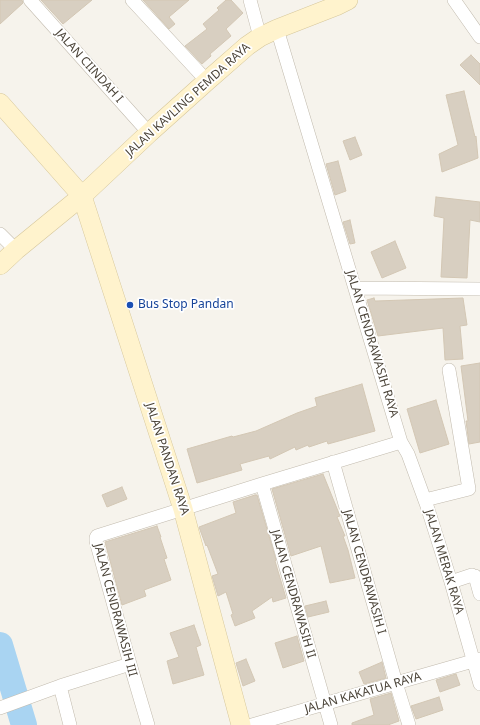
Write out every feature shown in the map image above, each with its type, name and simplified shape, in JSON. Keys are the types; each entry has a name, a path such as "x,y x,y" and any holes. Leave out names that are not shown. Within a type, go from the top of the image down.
{"street":[{"name":"JALAN CIINDAH I","path":"30,0 149,133"},
{"path":"132,0 207,81"},
{"name":"JALAN CENDRAWASIH RAYA","path":"250,0 269,33 355,288 401,442"},
{"path":"454,0 480,37"},
{"name":"JALAN KAVLING PEMDA RAYA","path":"0,265 82,196 149,133 247,46 269,33 339,2"},
{"path":"0,103 82,196"},
{"name":"JALAN PANDAN RAYA","path":"82,196 183,509 241,725"},
{"path":"0,234 16,250"},
{"path":"355,288 480,289"},
{"path":"425,500 474,490 449,370"},
{"path":"183,509 401,442"},
{"name":"JALAN MERAK RAYA","path":"401,442 408,454 425,500 477,660 480,684"},
{"name":"JALAN CENDRAWASIH I","path":"333,462 409,725"},
{"name":"JALAN CENDRAWASIH II","path":"262,484 332,725"},
{"name":"JALAN CENDRAWASIH III","path":"148,725 96,538 105,532 183,509"},
{"path":"451,582 472,575 480,594"},
{"name":"JALAN KAKATUA RAYA","path":"252,725 477,660"},
{"path":"3,707 60,686 130,664"},
{"path":"60,686 70,725"}],"building":[{"path":"0,0 22,0 23,3 0,24"},
{"path":"41,0 92,0 63,24"},
{"path":"143,0 189,0 169,17 175,24 169,29"},
{"path":"226,0 231,0 243,13 226,29 231,36 210,54 211,56 202,64 185,46 207,29 203,24 219,10 217,8"},
{"path":"471,55 480,64 480,85 460,65"},
{"path":"464,91 475,137 476,136 478,158 442,172 439,154 458,145 446,95"},
{"path":"355,137 362,155 350,160 343,141"},
{"path":"338,161 346,191 335,195 326,164"},
{"path":"436,197 480,202 480,222 470,220 467,278 441,277 444,218 434,216"},
{"path":"350,220 355,243 350,244 343,222"},
{"path":"395,241 406,268 382,278 371,252"},
{"path":"374,298 375,301 463,298 467,325 460,326 463,359 445,360 443,328 378,336 367,300"},
{"path":"480,363 480,442 469,444 466,421 468,421 461,366"},
{"path":"362,384 375,431 328,444 327,441 309,447 308,445 296,450 295,447 270,459 269,456 240,464 242,470 197,483 187,449 232,436 256,431 317,406 315,398"},
{"path":"436,400 449,444 420,453 407,409"},
{"path":"323,474 340,516 337,517 345,536 343,536 355,578 330,583 321,546 291,556 272,489"},
{"path":"122,487 127,499 107,507 102,495"},
{"path":"257,495 286,598 273,602 272,597 252,611 255,618 235,626 226,592 218,596 212,576 218,574 199,527 236,513 233,502"},
{"path":"157,526 167,558 164,559 171,580 144,590 146,596 122,605 105,542"},
{"path":"326,601 329,612 308,617 305,606"},
{"path":"194,625 201,645 196,647 204,675 173,684 167,661 179,657 170,633"},
{"path":"297,636 304,661 283,668 275,643"},
{"path":"246,659 255,681 243,686 236,663"},
{"path":"382,662 386,678 364,684 359,672"},
{"path":"456,674 460,685 440,692 436,680"},
{"path":"391,693 399,721 388,725 352,725 352,723 374,715 370,699"},
{"path":"439,697 443,710 416,719 411,706"}],"waterway":[{"path":"0,645 24,725"}],"place":[{"name":"Bus Stop Pandan","path":"130,305"}]}
